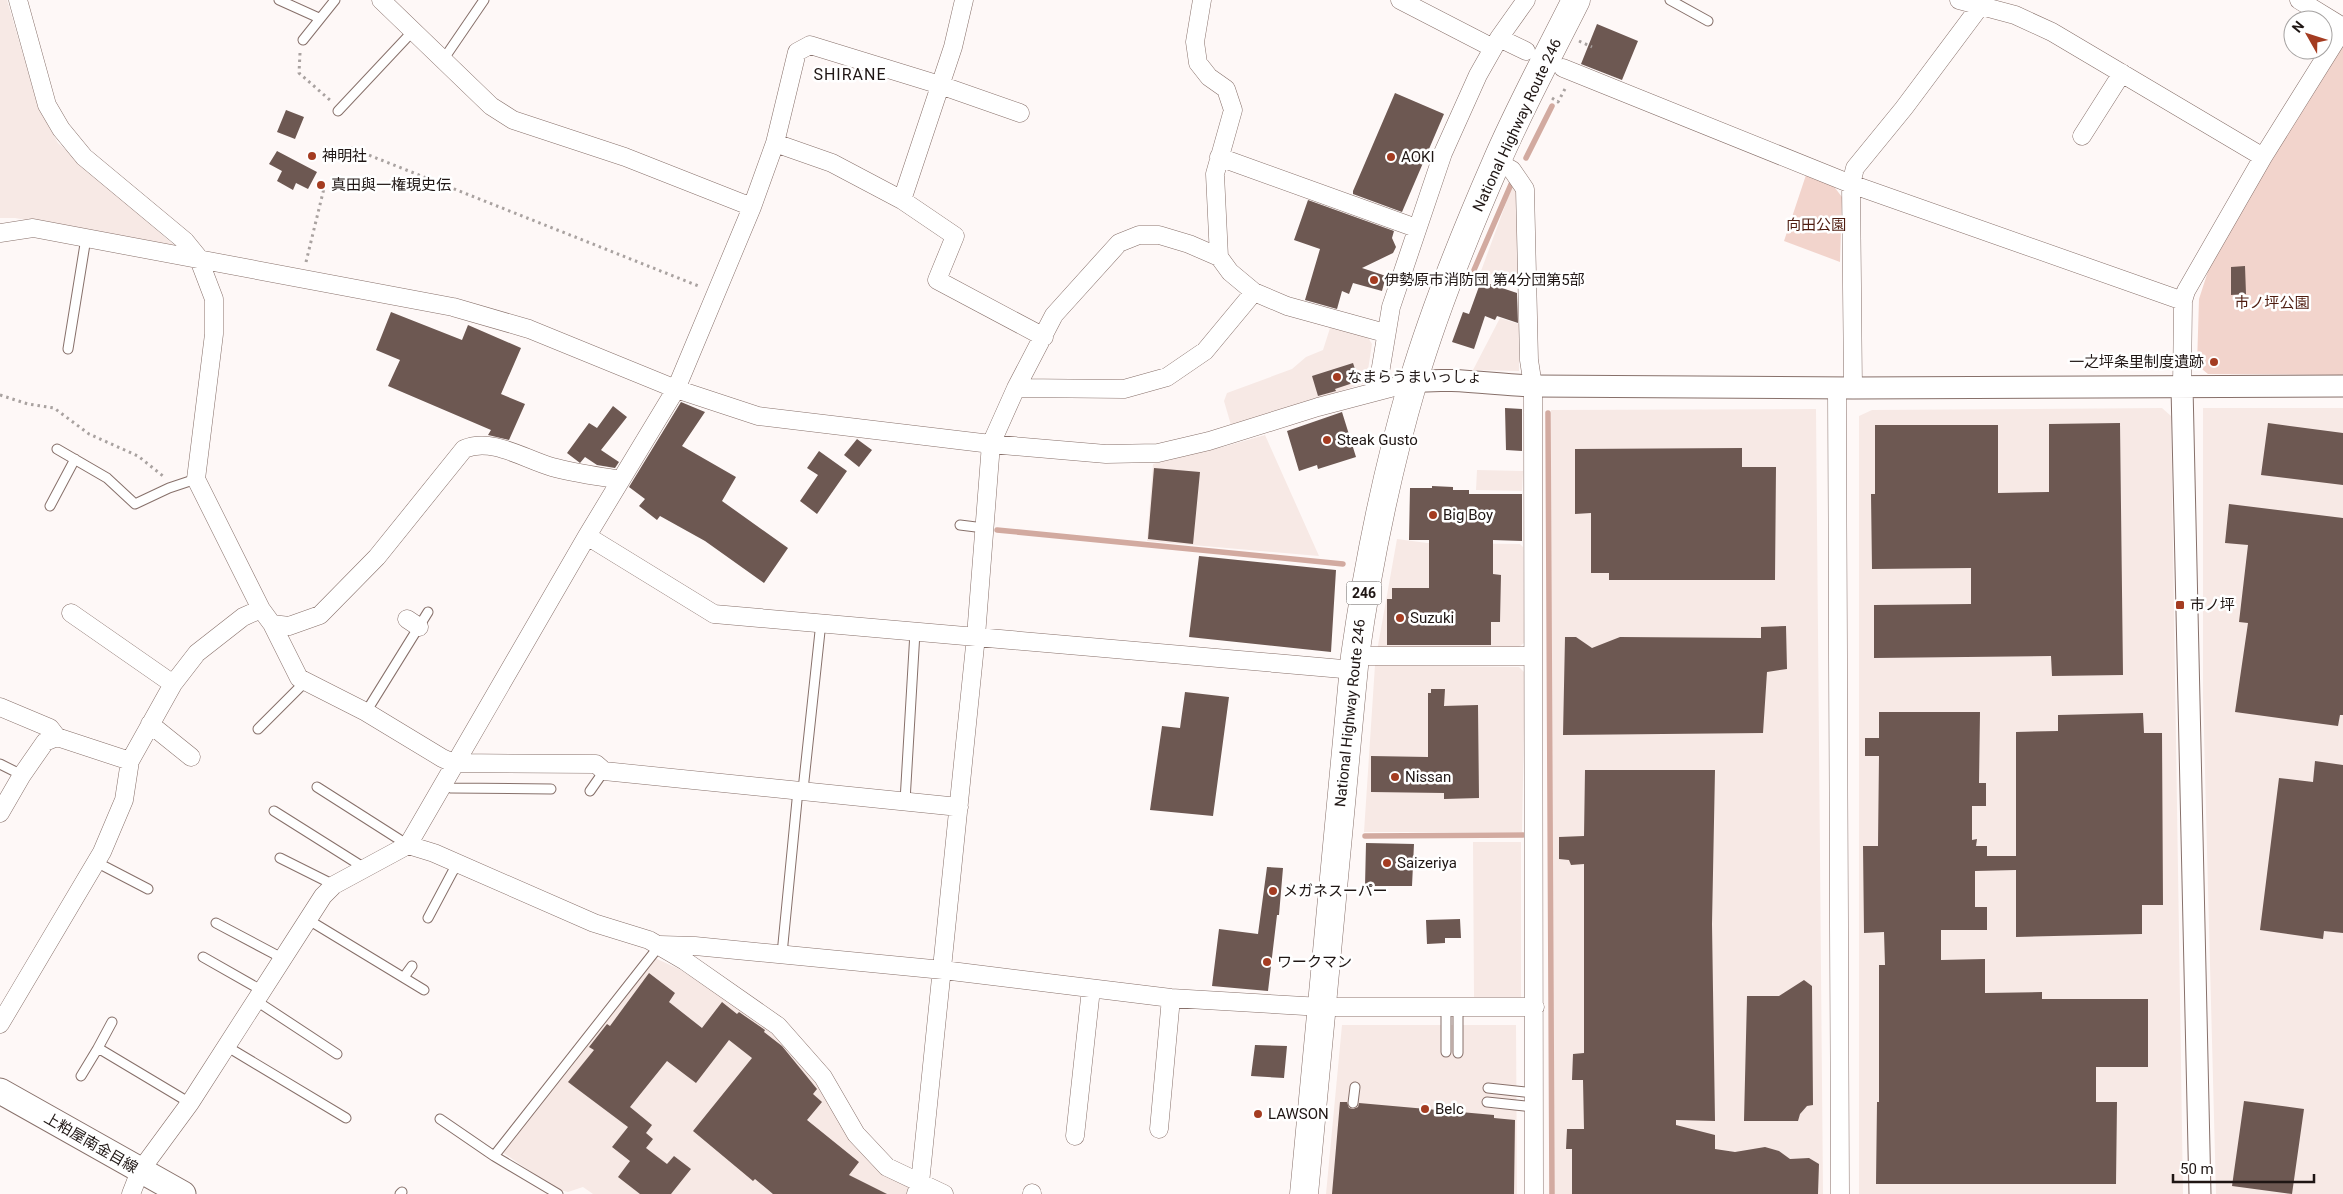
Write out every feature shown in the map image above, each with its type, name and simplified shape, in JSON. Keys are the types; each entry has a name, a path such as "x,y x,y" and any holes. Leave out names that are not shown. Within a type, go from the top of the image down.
{"highway":[{"name":"National Highway Route 246","path":"1304,1194 1355,663 1366,585 1397,443 1413,382 1464,241 1496,161 1576,0"}],"main road":[{"name":"上粕屋南金目線","path":"0,1091 183,1194"}],"street":[{"path":"18,0 47,104 61,130 84,157 184,241 198,257 214,299 214,334 196,479 261,609 272,624 299,678 366,712 453,763 596,764 604,771 959,807"},
{"path":"381,0 491,106 513,120 625,157 752,207"},
{"path":"902,200 953,47 964,0"},
{"path":"1202,0 1195,42 1198,63 1209,77 1226,90 1233,110 1215,174 1219,257"},
{"path":"1400,0 1496,43 1526,51"},
{"path":"1377,391 1391,307 1416,228 1443,153 1478,75 1496,43 1526,0"},
{"path":"1959,0 2015,15 2052,32 2263,157"},
{"path":"2200,1194 2182,387 2183,301 2186,291 2263,157 2343,28 2299,0"},
{"path":"1840,1194 1845,388 1851,184 1855,168 1904,108 1981,5"},
{"path":"131,1194 140,1171 190,1103 307,919 334,885 363,867 408,845 453,763 676,389 752,207 775,143 798,52 810,45 940,85 1020,113"},
{"path":"1569,70 1851,184 2183,301"},
{"path":"2082,136 2122,73"},
{"path":"775,143 832,163 902,200 955,236 937,280 1044,337"},
{"path":"1219,157 1416,228"},
{"path":"1496,161 1512,170 1525,189 1530,360 1533,386 1534,1194"},
{"path":"0,233 33,228 198,257 453,306 529,329 676,389 758,416 991,444 1106,454 1158,453 1209,441 1377,391 1413,382 1436,379 1489,385 1533,386 1845,388 2343,386"},
{"path":"918,1189 943,970 976,636 991,444 1016,388 1044,337 1054,314 1119,243 1138,235 1159,235 1189,244 1219,257 1230,272 1254,292 1287,306 1386,333"},
{"path":"1016,388 1124,389 1167,377 1205,351 1254,292"},
{"path":"272,624 289,626 320,615 377,557 464,449 474,445 489,445 552,467 620,480"},
{"path":"587,536 714,614 821,622 915,632 1355,663 1532,656"},
{"path":"0,1024 96,862 124,800 130,761 173,684 197,653 242,617 261,609"},
{"path":"71,613 173,684"},
{"path":"0,707 50,728 57,737 130,761"},
{"path":"150,724 191,757"},
{"path":"0,813 44,742 57,737"},
{"path":"408,845 434,853 574,912 594,923 660,945 778,1026 823,1077 856,1134 887,1167 918,1189 944,1194"},
{"path":"660,945 696,946 943,970 1171,998 1322,1007 1535,1007"},
{"path":"1075,1136 1091,989"},
{"path":"1159,1129 1171,998"}],"lane":[{"path":"279,0 319,18"},
{"path":"303,40 335,0"},
{"path":"443,60 484,0"},
{"path":"1670,0 1688,4 1708,20"},
{"path":"339,110 412,31"},
{"path":"68,349 86,238"},
{"path":"57,449 107,478 135,504 196,479"},
{"path":"50,506 75,459"},
{"path":"960,525 984,528"},
{"path":"366,712 418,619"},
{"path":"782,954 821,622"},
{"path":"905,801 915,632"},
{"path":"258,729 306,681"},
{"path":"0,764 22,775"},
{"path":"590,791 604,771"},
{"path":"441,785 451,788 551,789"},
{"path":"317,787 408,845"},
{"path":"274,811 363,867"},
{"path":"280,858 334,885"},
{"path":"96,862 148,889"},
{"path":"428,918 453,871 459,865"},
{"path":"307,919 424,990"},
{"path":"216,923 282,958"},
{"path":"494,1156 660,945"},
{"path":"203,957 338,1054"},
{"path":"404,977 412,966"},
{"path":"1446,1052 1452,1007"},
{"path":"1452,1007 1458,1053"},
{"path":"81,1076 112,1022"},
{"path":"226,1046 346,1118"},
{"path":"98,1048 190,1103"},
{"path":"1353,1103 1355,1087"},
{"path":"1488,1088 1534,1100"},
{"path":"1487,1102 1534,1100"},
{"path":"440,1120 494,1156 558,1194"}],"path":[{"path":"303,40 298,60 299,74 339,110"},
{"path":"1575,40 1592,47"},
{"path":"1547,96 1558,102 1569,70"},
{"path":"351,148 715,292"},
{"path":"302,277 326,180"},
{"path":"0,395 28,404 54,408 89,434 138,456 175,486"}],"shaded area":[{"path":"0,0 7,0 39,109 58,143 175,246 15,218 0,218"},
{"path":"1513,184 1522,204 1518,285 1481,271"},
{"path":"1500,318 1519,324 1519,371 1473,370"},
{"path":"1331,325 1367,336 1372,344 1366,383 1231,425 1224,401 1227,393 1292,369 1306,357 1323,350"},
{"path":"2162,408 2171,416 2183,1194 1859,1194 1859,416 1872,410"},
{"path":"2203,408 2343,408 2343,1194 2216,1194 2203,696"},
{"path":"1816,409 1823,1194 1549,1194 1551,410"},
{"path":"1265,435 1319,556 1147,541 1153,464"},
{"path":"1477,470 1523,471 1522,491 1476,490"},
{"path":"1397,539 1427,543 1520,544 1523,547 1524,643 1515,650 1377,651"},
{"path":"1375,665 1519,667 1525,673 1522,832 1364,832"},
{"path":"1473,842 1521,842 1521,997 1474,997"},
{"path":"655,958 681,970 741,1009 789,1046 802,1061 852,1142 908,1185 911,1190 910,1194 593,1194 583,1187 568,1192 556,1189 502,1152"},
{"name":"Belc","path":"1342,1025 1516,1025 1517,1194 1326,1194"}],"green space":[{"name":"市ノ坪公園","path":"2343,37 2343,375 2208,374 2197,365 2199,299 2211,262 2330,60 2333,60 2333,54"},
{"name":"向田公園","path":"1807,172 1832,184 1842,197 1840,262 1784,241"}],"building":[{"path":"1597,24 1638,41 1622,80 1581,64"},
{"path":"1395,93 1444,114 1402,212 1353,194"},
{"path":"286,110 304,117 295,139 277,132"},
{"path":"277,151 317,172 308,189 296,183 293,190 277,181 282,171 269,164"},
{"path":"1308,200 1394,231 1392,238 1396,247 1393,253 1362,268 1386,276 1382,291 1353,283 1349,294 1342,291 1337,309 1305,300 1320,249 1294,240"},
{"path":"2245,266 2246,294 2231,295 2231,267"},
{"path":"1481,281 1517,293 1518,323 1497,316 1495,320 1485,316 1474,349 1452,342 1463,312 1469,314"},
{"path":"391,312 462,340 468,325 521,348 501,394 525,404 509,440 488,435 491,430 388,386 400,360 376,350"},
{"path":"1353,363 1359,381 1318,396 1312,376"},
{"path":"681,402 705,412 682,446 736,477 722,501 788,548 764,583 705,541 660,516 657,520 639,506 645,499 629,487"},
{"path":"613,406 627,417 601,450 619,462 615,468 597,465 585,457 580,463 567,453 589,423 597,428"},
{"path":"1505,408 1522,409 1522,451 1506,450"},
{"path":"1342,412 1356,457 1318,469 1317,465 1299,471 1287,431"},
{"path":"2120,423 2123,675 2052,676 2051,656 1874,658 1874,605 1971,604 1971,568 1872,569 1871,494 1875,494 1875,425 1998,425 1998,493 2049,492 2049,424"},
{"path":"2268,423 2343,433 2343,485 2261,475"},
{"path":"857,439 872,450 859,467 844,455"},
{"path":"1742,448 1742,467 1776,467 1775,580 1609,580 1609,573 1591,573 1591,513 1575,514 1575,449"},
{"path":"819,451 847,471 817,514 800,501 818,475 807,468"},
{"path":"1154,468 1200,472 1193,544 1148,539"},
{"path":"1432,486 1453,487 1453,490 1469,490 1469,494 1522,494 1522,541 1493,540 1493,574 1501,575 1500,622 1491,622 1491,645 1387,645 1387,599 1392,599 1392,588 1429,588 1429,540 1409,540 1410,488 1432,488"},
{"path":"2229,504 2343,518 2343,715 2340,715 2338,726 2235,712 2248,623 2239,622 2248,545 2225,543"},
{"path":"1199,556 1336,570 1331,652 1189,637"},
{"path":"1786,626 1787,669 1767,672 1763,733 1563,735 1565,637 1576,637 1592,648 1620,637 1761,638 1761,627"},
{"path":"1431,689 1445,689 1444,706 1478,705 1479,798 1444,799 1444,793 1371,792 1371,756 1428,757 1428,693 1431,693"},
{"path":"1185,692 1229,697 1213,816 1150,810 1162,726 1180,728"},
{"path":"1879,712 1980,712 1979,783 1986,783 1986,806 1972,806 1972,840 1977,839 1976,846 1987,846 1987,856 2016,856 2016,732 2058,731 2058,715 2143,713 2144,733 2162,733 2163,905 2142,905 2142,934 2016,937 2016,870 1975,871 1975,907 1987,907 1987,930 1941,930 1941,960 1985,959 1985,993 2042,992 2042,999 2148,999 2148,1067 2096,1067 2096,1102 2117,1102 2116,1184 1876,1184 1877,1102 1879,1102 1879,965 1885,965 1884,932 1864,933 1863,846 1878,846 1879,756 1865,756 1865,738 1879,738"},
{"path":"2315,761 2343,765 2343,933 2324,931 2323,939 2260,930 2279,778 2313,782"},
{"path":"1585,770 1715,770 1712,924 1715,1121 1676,1120 1676,1125 1715,1135 1715,1149 1735,1152 1765,1147 1779,1151 1790,1159 1809,1158 1819,1164 1818,1194 1572,1194 1572,1149 1566,1149 1567,1129 1584,1129 1583,1080 1572,1080 1573,1054 1584,1053 1584,864 1571,865 1569,860 1559,859 1559,837 1584,836"},
{"path":"1366,843 1414,844 1412,886 1365,886"},
{"path":"1267,867 1283,868 1279,915 1277,915 1268,991 1212,986 1219,929 1258,934"},
{"path":"1460,919 1461,938 1445,938 1445,943 1427,944 1426,920"},
{"path":"649,973 675,993 669,1002 702,1028 722,1002 737,1014 739,1012 765,1030 764,1032 782,1046 817,1089 813,1094 822,1102 807,1120 859,1162 849,1175 887,1194 773,1194 755,1179 753,1181 693,1131 752,1058 729,1040 696,1083 667,1061 630,1107 652,1125 646,1133 653,1139 646,1148 667,1164 674,1156 691,1169 671,1194 640,1194 618,1177 630,1161 612,1147 628,1127 568,1082 594,1050 589,1047 607,1024 610,1026"},
{"path":"1804,980 1812,986 1813,1105 1807,1106 1800,1114 1798,1121 1744,1121 1747,996 1779,996"},
{"path":"1255,1045 1287,1046 1284,1078 1251,1076"},
{"path":"2244,1101 2304,1109 2292,1194 2232,1186"},
{"path":"1340,1102 1347,1102 1349,1108 1353,1109 1358,1107 1359,1103 1494,1115 1494,1118 1515,1120 1514,1194 1332,1194"}],"waterway":[{"path":"1526,158 1552,106"},
{"path":"1474,270 1512,182"},
{"path":"1548,413 1552,1194"},
{"path":"997,530 1343,564"},
{"path":"1365,836 1523,835"}],"place":[{"name":"神明社","path":"312,156"},
{"name":"AOKI","path":"1391,157"},
{"name":"真田與一権現史伝","path":"321,185"},
{"name":"伊勢原市消防団 第4分団第5部","path":"1374,280"},
{"name":"一之坪条里制度遺跡","path":"2214,362"},
{"name":"なまらうまいっしょ","path":"1337,377"},
{"name":"Steak Gusto","path":"1327,440"},
{"name":"Big Boy","path":"1433,515"},
{"name":"市ノ坪","path":"2180,605"},
{"name":"Suzuki","path":"1400,618"},
{"name":"Nissan","path":"1395,777"},
{"name":"Saizeriya","path":"1387,863"},
{"name":"メガネスーパー","path":"1273,891"},
{"name":"ワークマン","path":"1267,962"},
{"name":"Belc","path":"1425,1109"},
{"name":"LAWSON","path":"1258,1114"}],"district":[{"name":"SHIRANE","path":"850,74"}]}
